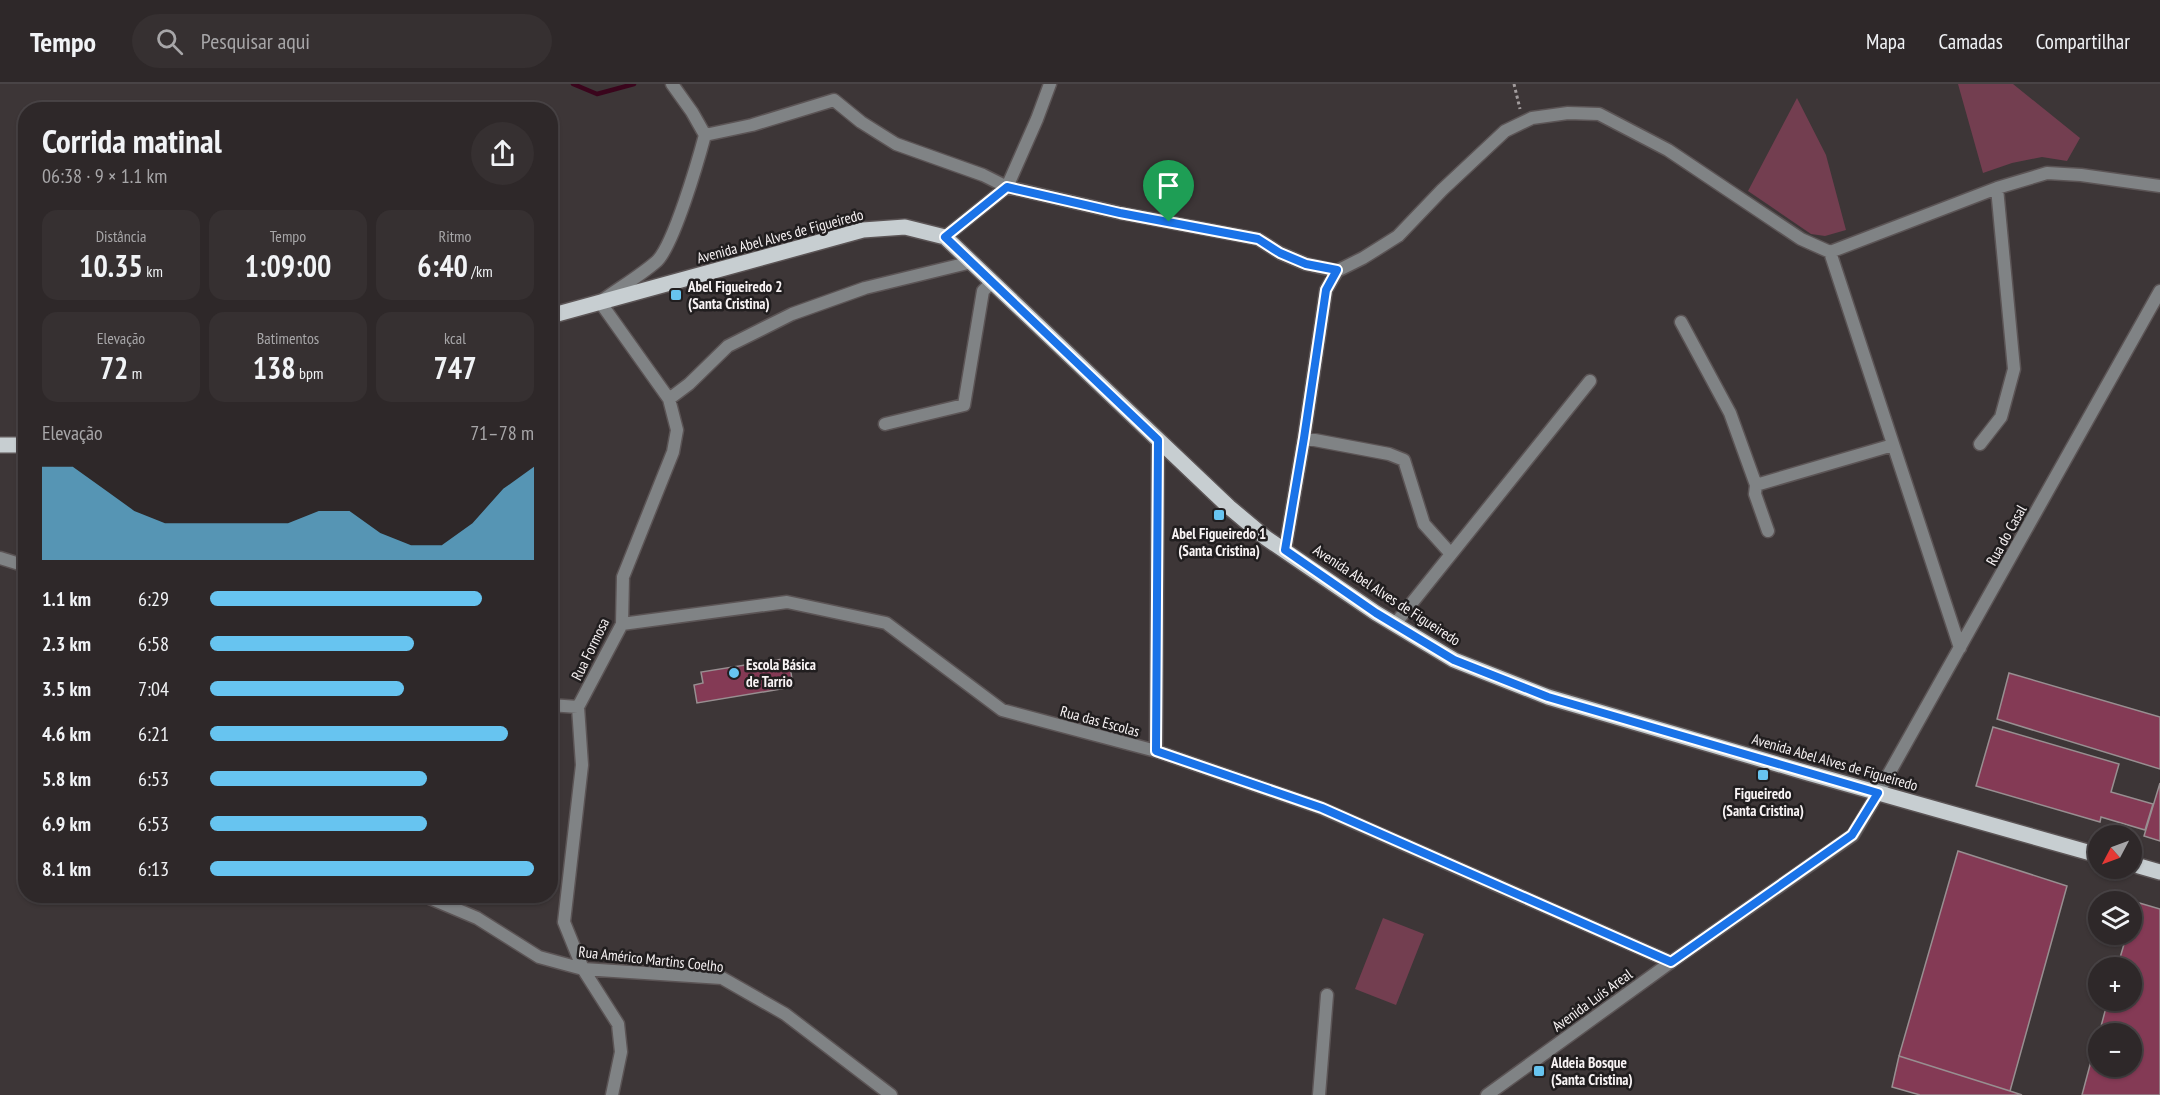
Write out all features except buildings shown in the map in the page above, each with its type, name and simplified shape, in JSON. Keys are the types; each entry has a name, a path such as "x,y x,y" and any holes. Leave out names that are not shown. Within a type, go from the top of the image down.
{"main road":[{"name":"Avenida Abel Alves de Figueiredo","path":"558,314 862,230 906,227 945,237 1228,507 1285,550 1395,624 1454,660 1548,697 2088,852"},
{"path":"0,445 18,445"},
{"path":"2142,867 2160,872"}],"street":[{"path":"600,302 658,259 674,229 697,164 705,135 672,84"},
{"path":"945,237 1007,187 1050,84"},
{"path":"705,135 752,125 834,100 861,122 896,144 983,175 1007,187 1120,213 1258,239 1280,253 1306,264 1337,270 1363,258 1398,236 1442,190 1505,131 1532,118 1568,113 1599,114 1668,150 1801,238 1830,252 1960,648"},
{"path":"1830,252 1997,188 2047,173 2081,175 2160,186"},
{"path":"1980,444 2001,417 2014,369 1997,188"},
{"path":"669,399 689,384 728,346 792,314 865,288 972,262"},
{"path":"1285,550 1326,290 1337,270"},
{"path":"885,424 964,405 983,291 993,282"},
{"name":"Rua do Casal","path":"1878,793 2160,291"},
{"name":"Rua Formosa","path":"578,707 622,624 623,577 673,452 676,430 669,399 600,302"},
{"path":"1681,322 1730,413 1756,484 1755,495 1768,531"},
{"path":"1395,624 1590,381"},
{"path":"1304,438 1389,454 1404,460 1424,524 1451,554"},
{"path":"1156,751 1158,440"},
{"path":"1756,484 1893,445"},
{"path":"0,558 18,564"},
{"name":"Rua das Escolas","path":"622,624 787,602 886,623 1002,710 1156,751 1322,808 1671,962"},
{"path":"558,706 578,707 582,765 564,922 583,969 618,1024 621,1052 612,1095"},
{"name":"Avenida Luís Areal","path":"1487,1095 1852,835 1878,793"},
{"name":"Rua Américo Martins Coelho","path":"442,903 477,918 539,957 583,969 722,978 785,1014 891,1095"},
{"path":"1319,1095 1327,995"}],"path":[{"path":"1514,84 1523,122"}],"shaded area":[{"path":"1958,84 2013,84 2080,138 2067,161 2042,157 2012,163 1983,173"},
{"path":"1797,98 1826,155 1846,230 1825,236 1811,234 1748,191"},
{"path":"1383,918 1424,934 1396,1005 1355,989"}],"waterway":[{"path":"573,84 597,94 634,84"}],"place":[{"name":"Abel Figueiredo 2 (Santa Cristina)","path":"676,295"},
{"name":"Abel Figueiredo 1 (Santa Cristina)","path":"1219,515"},
{"name":"Escola Básica de Tarrio","path":"734,673"},
{"name":"Figueiredo (Santa Cristina)","path":"1763,775"},
{"name":"Aldeia Bosque (Santa Cristina)","path":"1539,1071"}],"route":[{"path":"1007,187 1169,222 1258,239 1280,253 1306,264 1337,270 1326,290 1285,550 1376,613 1454,660 1548,697 1878,793 1852,835 1671,962 1322,808 1156,751 1158,440 945,237 1007,187"}]}
